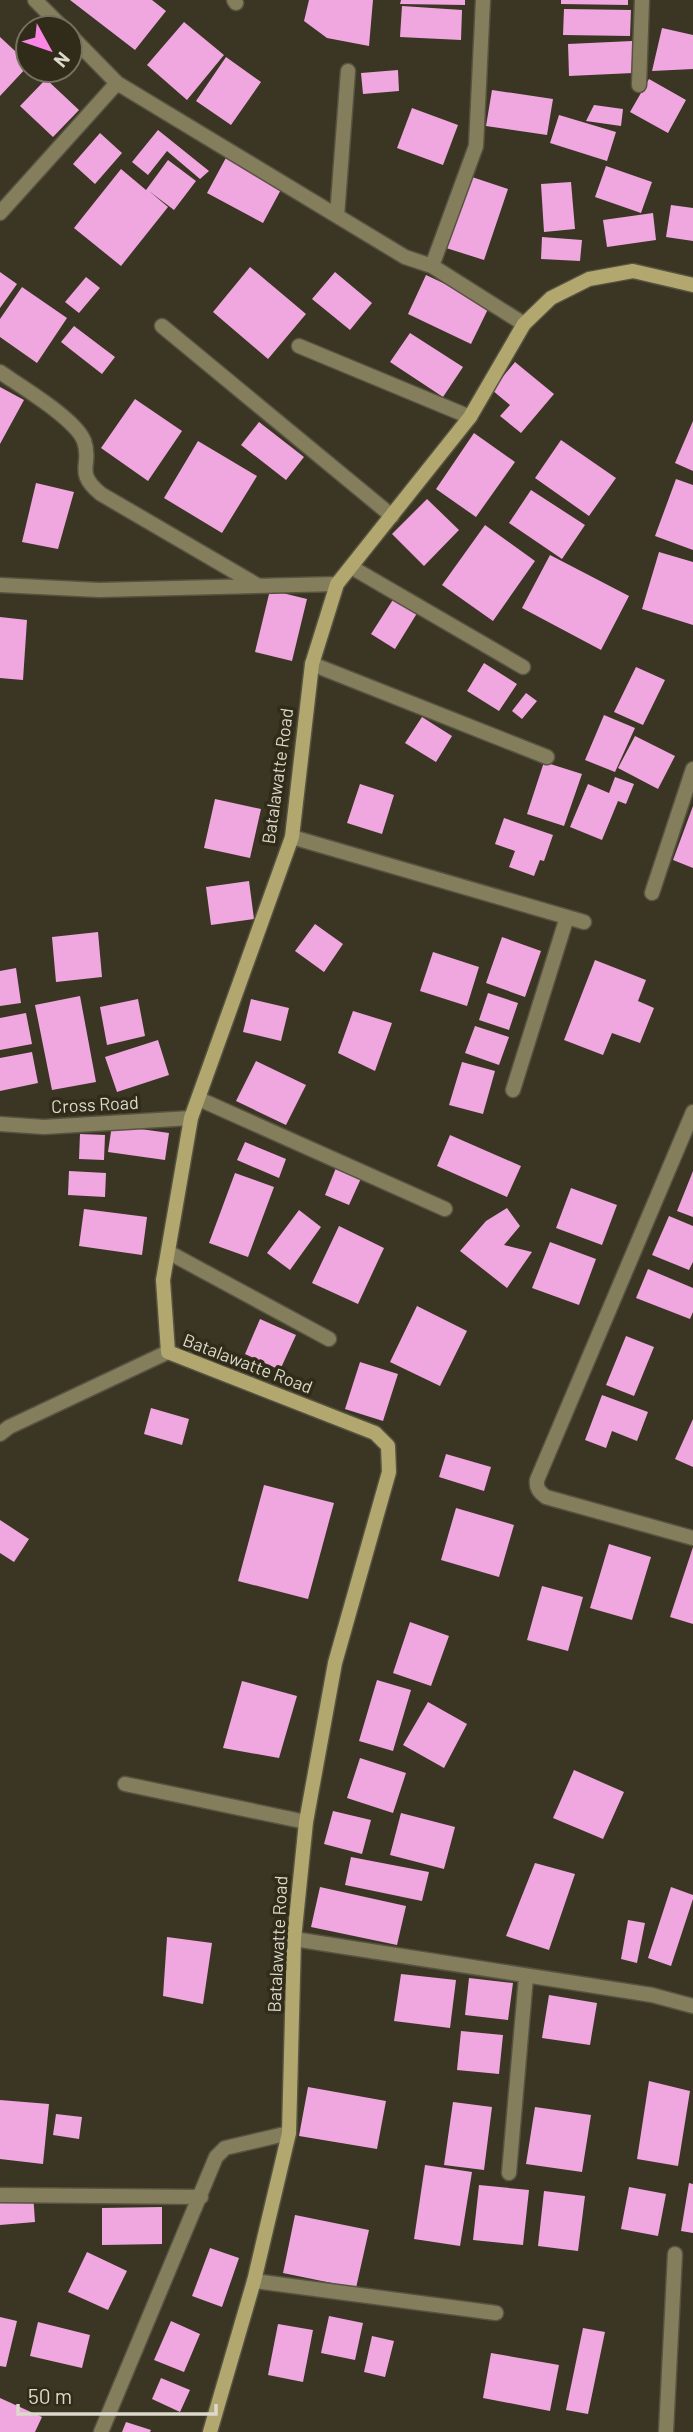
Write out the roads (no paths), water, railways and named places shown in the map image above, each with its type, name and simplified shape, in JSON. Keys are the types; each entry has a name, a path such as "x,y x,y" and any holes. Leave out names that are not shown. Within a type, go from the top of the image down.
{"street":[{"path":"35,0 49,14"},
{"path":"432,266 476,146 483,0"},
{"path":"639,85 642,0"},
{"path":"84,49 117,83 405,257 432,266 524,324"},
{"path":"337,216 348,71"},
{"path":"0,213 117,83"},
{"name":"Batalawatte Road","path":"210,2432 254,2281 289,2133 294,1939 306,1822 335,1663 389,1472 388,1446 375,1433 168,1352 163,1280 191,1118 292,837 312,664 337,584 470,417 524,324 551,298 589,279 633,271 693,285"},
{"path":"162,326 393,516"},
{"path":"299,346 470,417"},
{"path":"0,372 61,415 79,432 85,442 84,475 90,485 257,585"},
{"path":"351,567 523,667"},
{"path":"0,576 19,586"},
{"path":"0,585 99,590 337,584"},
{"path":"312,664 547,757"},
{"path":"652,893 693,769"},
{"path":"292,837 584,922"},
{"path":"513,1090 567,917"},
{"path":"199,1099 445,1209"},
{"path":"693,1112 537,1480 540,1493 546,1497 693,1538"},
{"name":"Cross Road","path":"0,1124 44,1127 191,1118"},
{"path":"168,1252 329,1339"},
{"path":"0,1434 9,1427 168,1352"},
{"path":"125,1784 306,1822"},
{"path":"294,1939 652,1995 693,2006"},
{"path":"509,2173 526,1977"},
{"path":"101,2432 220,2152 225,2148 289,2133"},
{"path":"0,2195 201,2197"},
{"path":"666,2432 676,2254"},
{"path":"254,2281 495,2314"}]}
